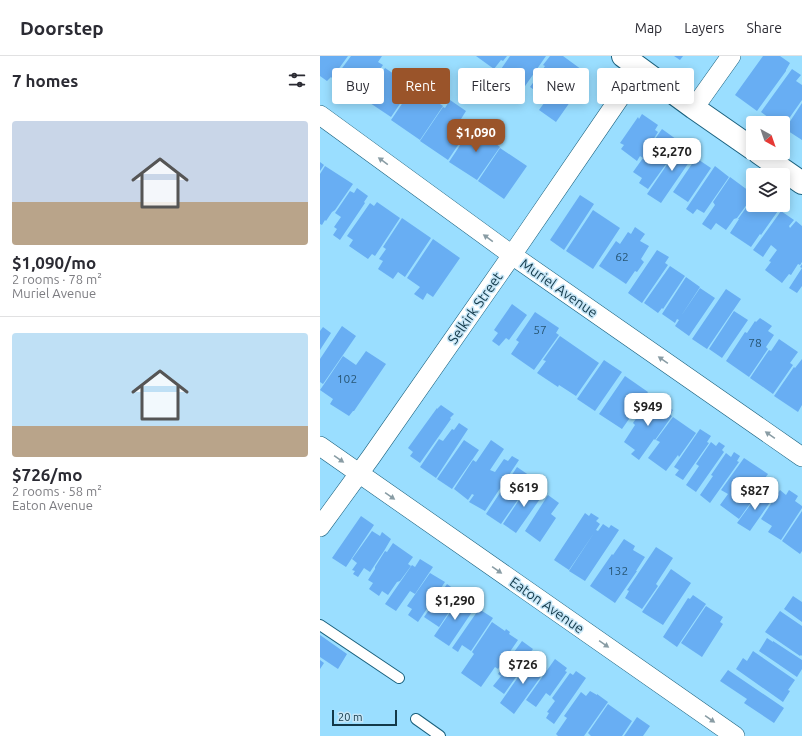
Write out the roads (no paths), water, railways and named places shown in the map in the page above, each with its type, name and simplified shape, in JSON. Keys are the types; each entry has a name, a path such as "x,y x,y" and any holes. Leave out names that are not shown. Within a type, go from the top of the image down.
{"main road":[{"path":"631,61 746,144"},
{"path":"769,160 802,182"}],"street":[{"path":"694,108 731,56"},
{"name":"Selkirk Street","path":"320,527 512,255 625,90 631,61"},
{"name":"Muriel Avenue","path":"320,115 512,255 802,457"},
{"name":"Eaton Avenue","path":"320,446 735,736"}],"lane":[{"path":"320,625 399,678"},
{"path":"416,719 440,736"}]}
